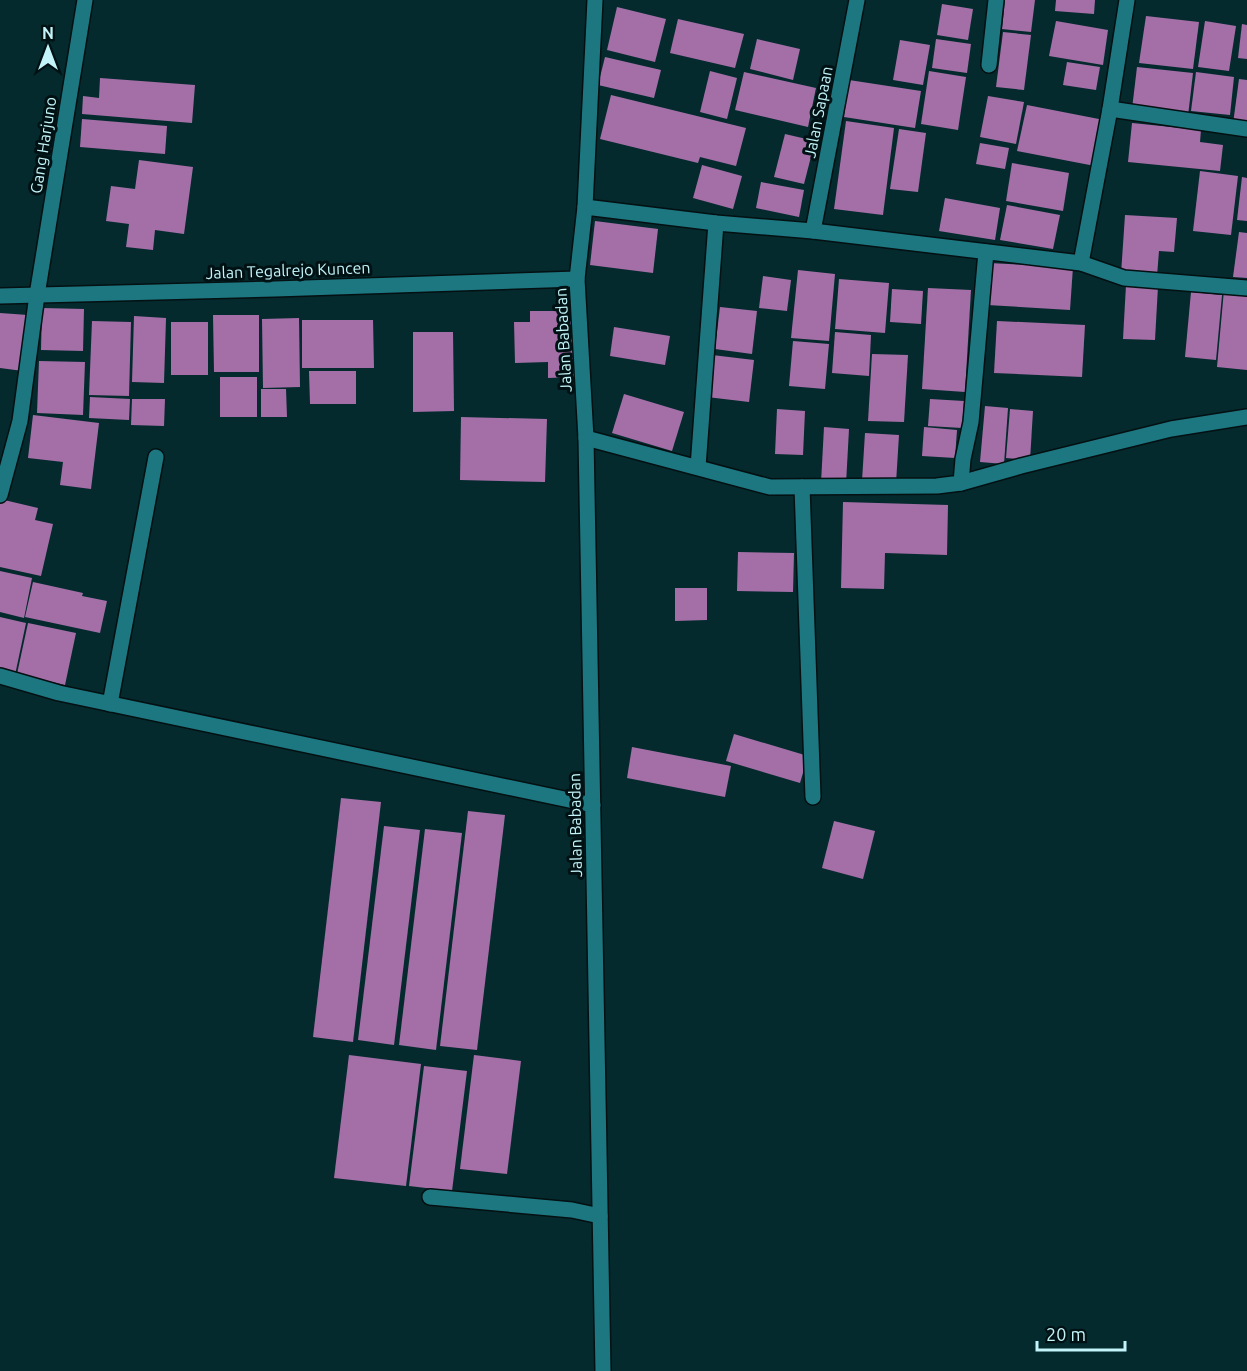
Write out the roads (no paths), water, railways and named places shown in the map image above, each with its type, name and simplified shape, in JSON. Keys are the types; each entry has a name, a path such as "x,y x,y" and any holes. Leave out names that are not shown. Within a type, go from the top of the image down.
{"street":[{"name":"Gang Harjuno","path":"0,495 20,420 85,0"},
{"name":"Jalan Babadan","path":"595,0 585,207 577,279 586,438 603,1371"},
{"name":"Jalan Sapaan","path":"813,231 857,0"},
{"path":"989,66 996,0"},
{"path":"1081,262 1110,108 1127,0"},
{"path":"1110,108 1247,129"},
{"path":"585,207 1081,262 1124,278 1247,288"},
{"path":"698,467 716,223"},
{"path":"961,483 963,459 971,422 986,252"},
{"name":"Jalan Tegalrejo Kuncen","path":"0,296 275,290 577,279"},
{"path":"586,438 770,487 937,486 961,483 1171,429 1247,417"},
{"path":"110,704 156,457"},
{"path":"802,487 813,797"},
{"path":"0,676 59,693 593,805"},
{"path":"430,1197 572,1210 600,1216"}]}
